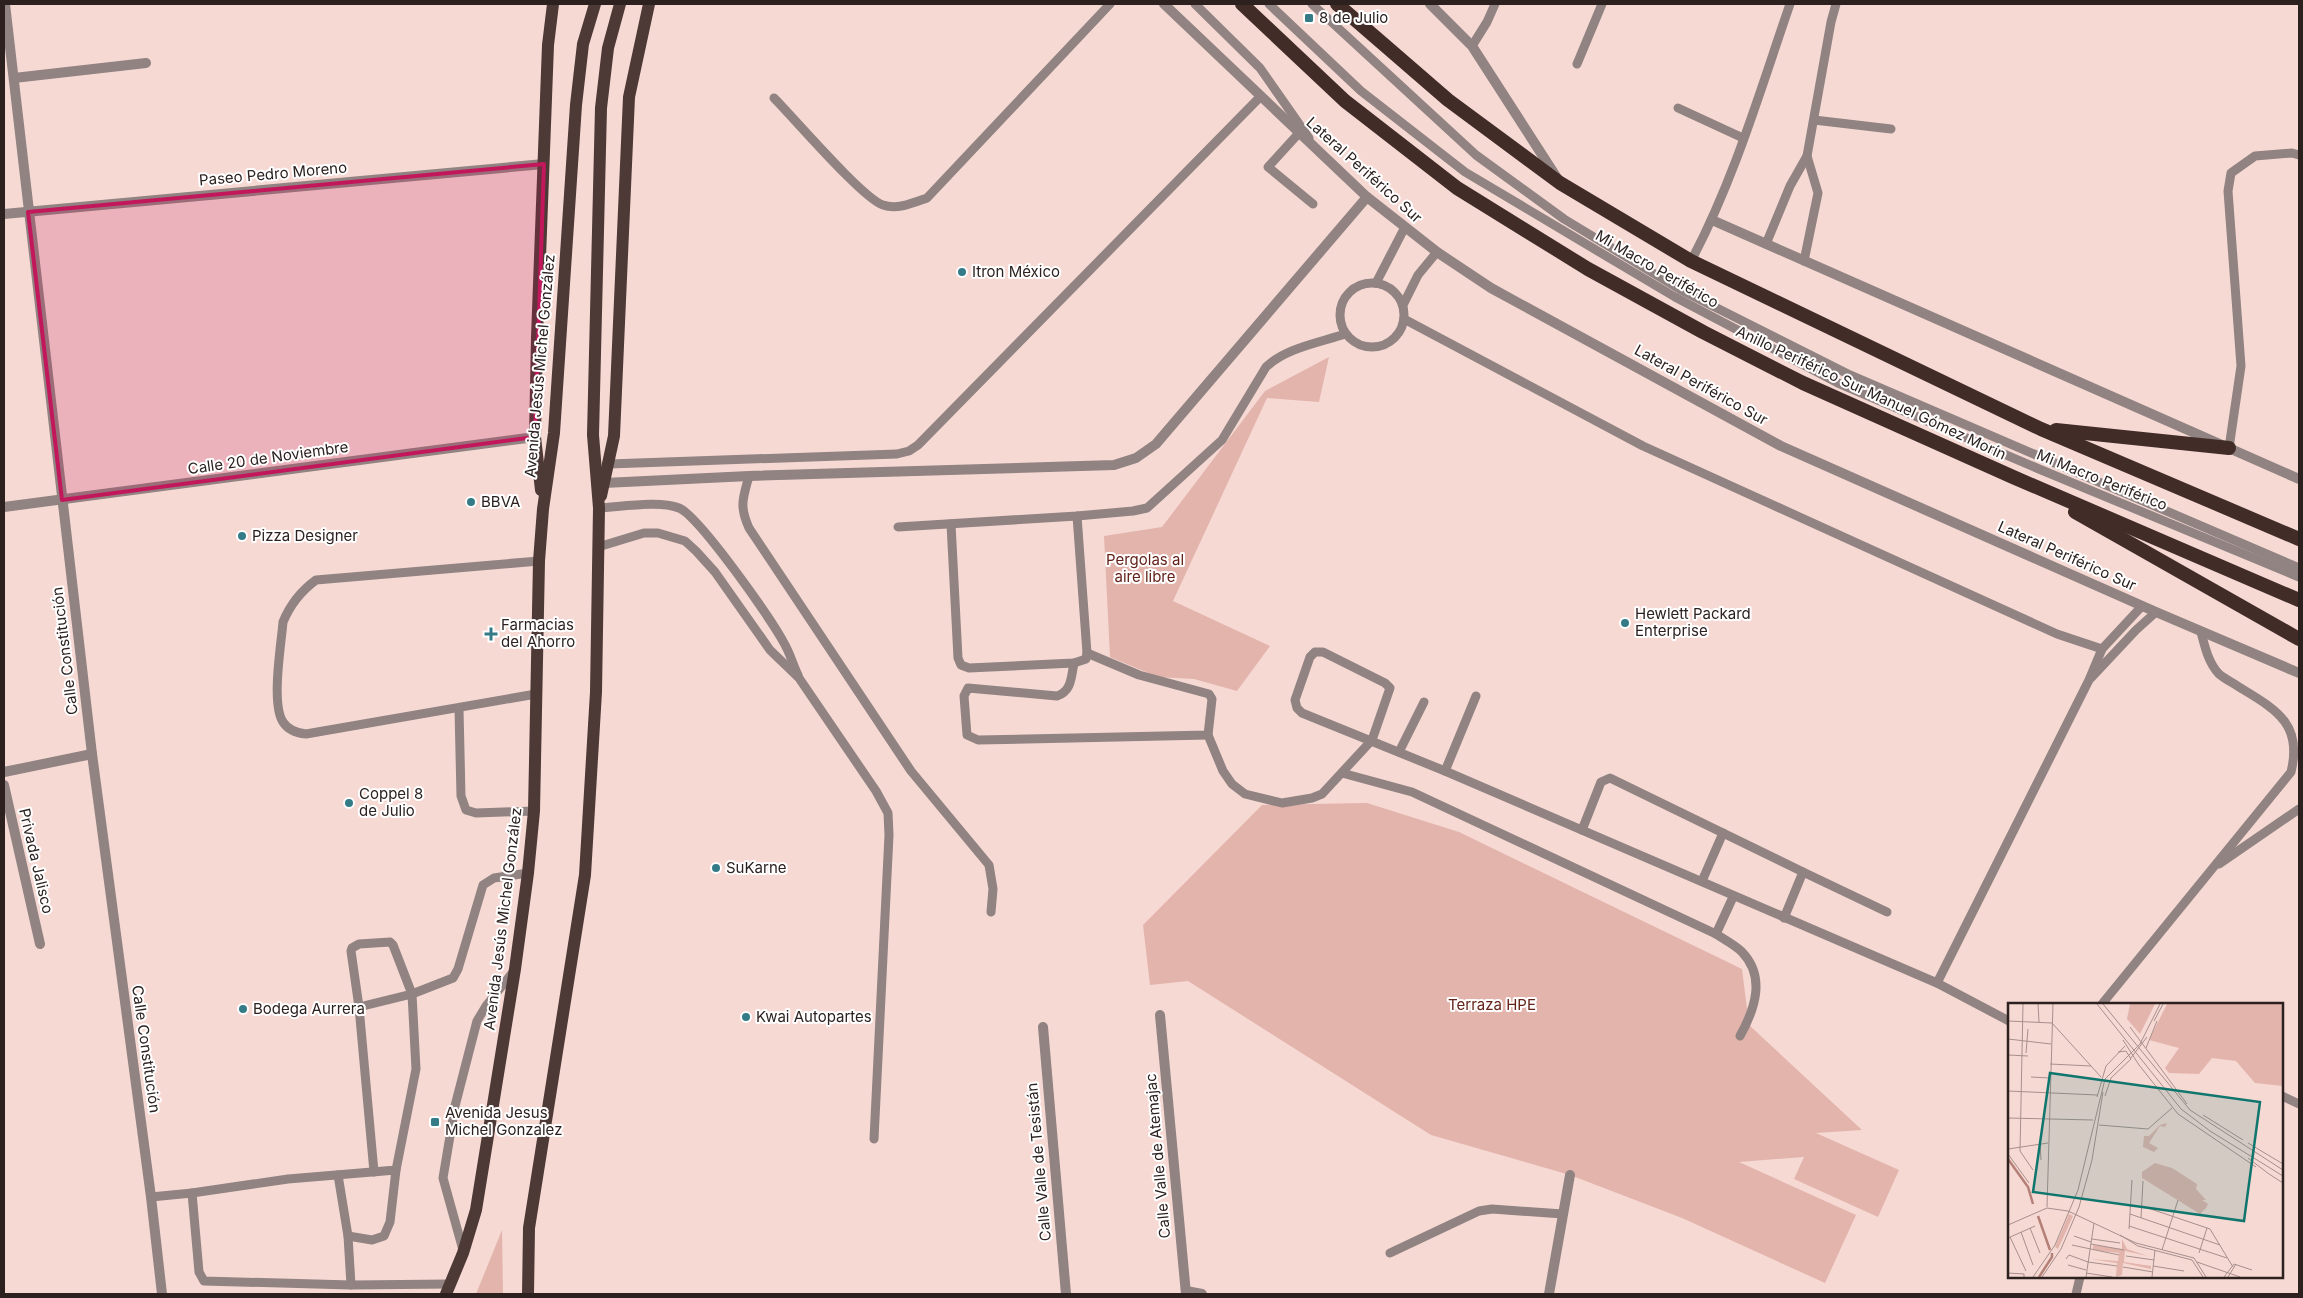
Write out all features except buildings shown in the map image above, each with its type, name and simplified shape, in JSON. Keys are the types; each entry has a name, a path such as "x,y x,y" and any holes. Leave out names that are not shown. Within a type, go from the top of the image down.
{"highway":[{"name":"Anillo Periférico Sur Manuel Gómez Morín","path":"1242,4 1345,101 1457,188 1588,269 1703,332 1803,383 2014,477 2299,600"},
{"path":"1337,4 1448,100 1560,183 1691,261 2041,429 2299,539"},
{"path":"2041,429 2229,448"},
{"path":"2014,477 2299,639"}],"main road":[{"path":"544,509 535,437 548,45 553,4"},
{"name":"Avenida Jesús Michel González","path":"448,1289 463,1253 476,1210 515,969 528,873 534,811 539,561 554,434 576,105 583,44 594,4"},
{"path":"528,1294 529,1228 585,875 596,692 598,508 593,435 601,108 608,48 620,4"},
{"path":"598,508 614,436 629,96 649,4"}],"street":[{"name":"Calle Constitución","path":"5,4 8,58 14,78 92,754 151,1197 162,1294"},
{"name":"Lateral Periférico Sur","path":"1164,4 1367,197 1436,252 1491,288 1781,446 2201,632 2299,673"},
{"path":"1430,4 1472,46 1560,183"},
{"path":"14,78 146,63"},
{"name":"Paseo Pedro Moreno","path":"4,214 544,164"},
{"path":"604,483 749,476 1114,465 1136,458 1156,444 1367,197"},
{"path":"1712,220 2299,479"},
{"name":"Calle 20 de Noviembre","path":"4,507 535,437"},
{"path":"4,772 92,754"},
{"name":"Privada Jalisco","path":"4,785 40,944"},
{"name":"Calle Valle de Atemajac","path":"1160,1015 1186,1293"},
{"name":"Calle Valle de Tesistán","path":"1043,1027 1066,1294"},
{"path":"1549,1294 1570,1175"},
{"path":"1186,1293 1202,1294"}],"lane":[{"path":"774,98 861,188 881,205 895,208 927,198 1110,4"},
{"path":"1195,4 1260,68 1317,149"},
{"name":"Mi Macro Periférico","path":"1269,4 1361,91 1464,172 1675,297 1838,383 2039,470 2299,577"},
{"name":"Mi Macro Periférico","path":"1312,4 1476,155 1564,219 1681,290 1850,375 2299,568"},
{"path":"1472,46 1487,22 1495,4"},
{"path":"1577,64 1602,4"},
{"path":"1691,261 1712,220 1744,138 1790,4"},
{"path":"1766,244 1790,186 1807,156 1831,22 1836,4"},
{"path":"609,464 897,454 909,451 1261,96"},
{"path":"1678,108 1744,138"},
{"path":"1814,120 1892,129"},
{"path":"1299,132 1268,167 1314,204"},
{"path":"2229,448 2240,366 2228,191 2231,173 2255,156 2292,153 2299,155"},
{"path":"1804,261 1818,193 1807,156"},
{"path":"1376,283 1405,227"},
{"path":"1403,305 1418,275 1436,252"},
{"path":"1376,283 1392,289 1403,305 1404,319 1402,326 1393,340 1380,347 1368,348 1356,345 1345,334 1339,320 1340,307 1345,296 1359,285 1376,283"},
{"path":"1404,319 1643,446 2056,634 2102,649"},
{"path":"898,527 1133,511 1153,504 1222,440 1266,367 1284,354 1345,334"},
{"path":"749,476 742,502 743,514 749,528 910,771 989,865 993,889 990,912"},
{"path":"598,508 661,505 678,508 689,515 733,568 785,644 799,678"},
{"path":"951,524 958,658 961,665 969,668 1074,663 1086,659 1087,653 1077,516"},
{"path":"598,546 644,533 658,533 685,541 715,572 770,650 799,678 876,791 888,813 889,835 874,1140"},
{"path":"536,694 316,733 297,733 284,724 277,702 283,622 287,611 304,589 316,580 539,561"},
{"path":"1936,983 2089,680 2102,649 2142,606"},
{"path":"2089,680 2136,630 2156,612"},
{"path":"2103,1003 2291,772 2294,763 2295,736 2287,719 2221,676 2212,666 2201,632"},
{"path":"1087,653 1139,674 1209,694 1212,699 1208,735 1222,771 1232,784 1244,794 1282,803 1312,798 1322,794 1372,740 1390,690 1389,686 1323,652 1315,652 1310,657 1295,700 1296,708 1302,713 1372,740 1936,983 2008,1020"},
{"path":"1074,663 1069,689 1065,694 1057,696 968,688 964,696 967,735 978,740 1208,735"},
{"path":"1445,772 1476,696"},
{"path":"1399,752 1424,702"},
{"path":"459,709 461,796 466,810 476,813 534,811"},
{"path":"1342,773 1412,792 1716,934 1741,951 1752,966 1757,986 1753,1013 1740,1036"},
{"path":"1582,830 1601,782 1610,778 1887,912"},
{"path":"2211,870 2299,809"},
{"path":"1702,882 1723,833"},
{"path":"1784,918 1803,872"},
{"path":"359,1007 412,994 452,978 458,969 483,885 494,878 528,873"},
{"path":"1716,934 1733,897"},
{"path":"348,1236 372,1240 384,1236 390,1222 396,1170 416,1069 412,994 391,944 386,942 359,944 352,948 351,952 359,1007 374,1172"},
{"path":"463,1253 443,1178 455,1106 478,1021 486,1006 515,969"},
{"path":"2283,1096 2299,1104"},
{"path":"151,1197 288,1179 396,1170"},
{"path":"338,1175 348,1236 351,1285"},
{"path":"192,1192 199,1272 204,1281 448,1289"},
{"path":"1390,1253 1479,1211 1492,1209 1563,1214"},
{"path":"2076,1294 2080,1278"}],"highlighted area":[{"path":"544,164 535,437 62,500 28,212"}],"green space":[{"name":"Pergolas al aire libre","path":"1329,357 1319,402 1267,398 1173,601 1270,646 1237,691 1194,679 1158,677 1110,657 1104,536 1162,527 1265,391"},
{"name":"Terraza HPE","path":"1367,803 1459,832 1742,969 1749,1025 1862,1130 1816,1133 1899,1170 1878,1217 1794,1179 1804,1157 1739,1162 1856,1215 1825,1283 1682,1218 1570,1175 1431,1135 1188,981 1150,985 1143,925 1262,805"},
{"path":"502,1230 503,1294 476,1294"}],"place":[{"name":"8 de Julio","path":"1309,18"},
{"name":"Itron México","path":"962,272"},
{"name":"BBVA","path":"471,502"},
{"name":"Pizza Designer","path":"242,536"},
{"name":"Hewlett Packard Enterprise","path":"1625,623"},
{"name":"Farmacias del Ahorro","path":"491,634"},
{"name":"Coppel 8 de Julio","path":"349,803"},
{"name":"SuKarne","path":"716,868"},
{"name":"Bodega Aurrera","path":"243,1009"},
{"name":"Kwai Autopartes","path":"746,1017"},
{"name":"Avenida Jesus Michel Gonzalez","path":"435,1122"}]}
